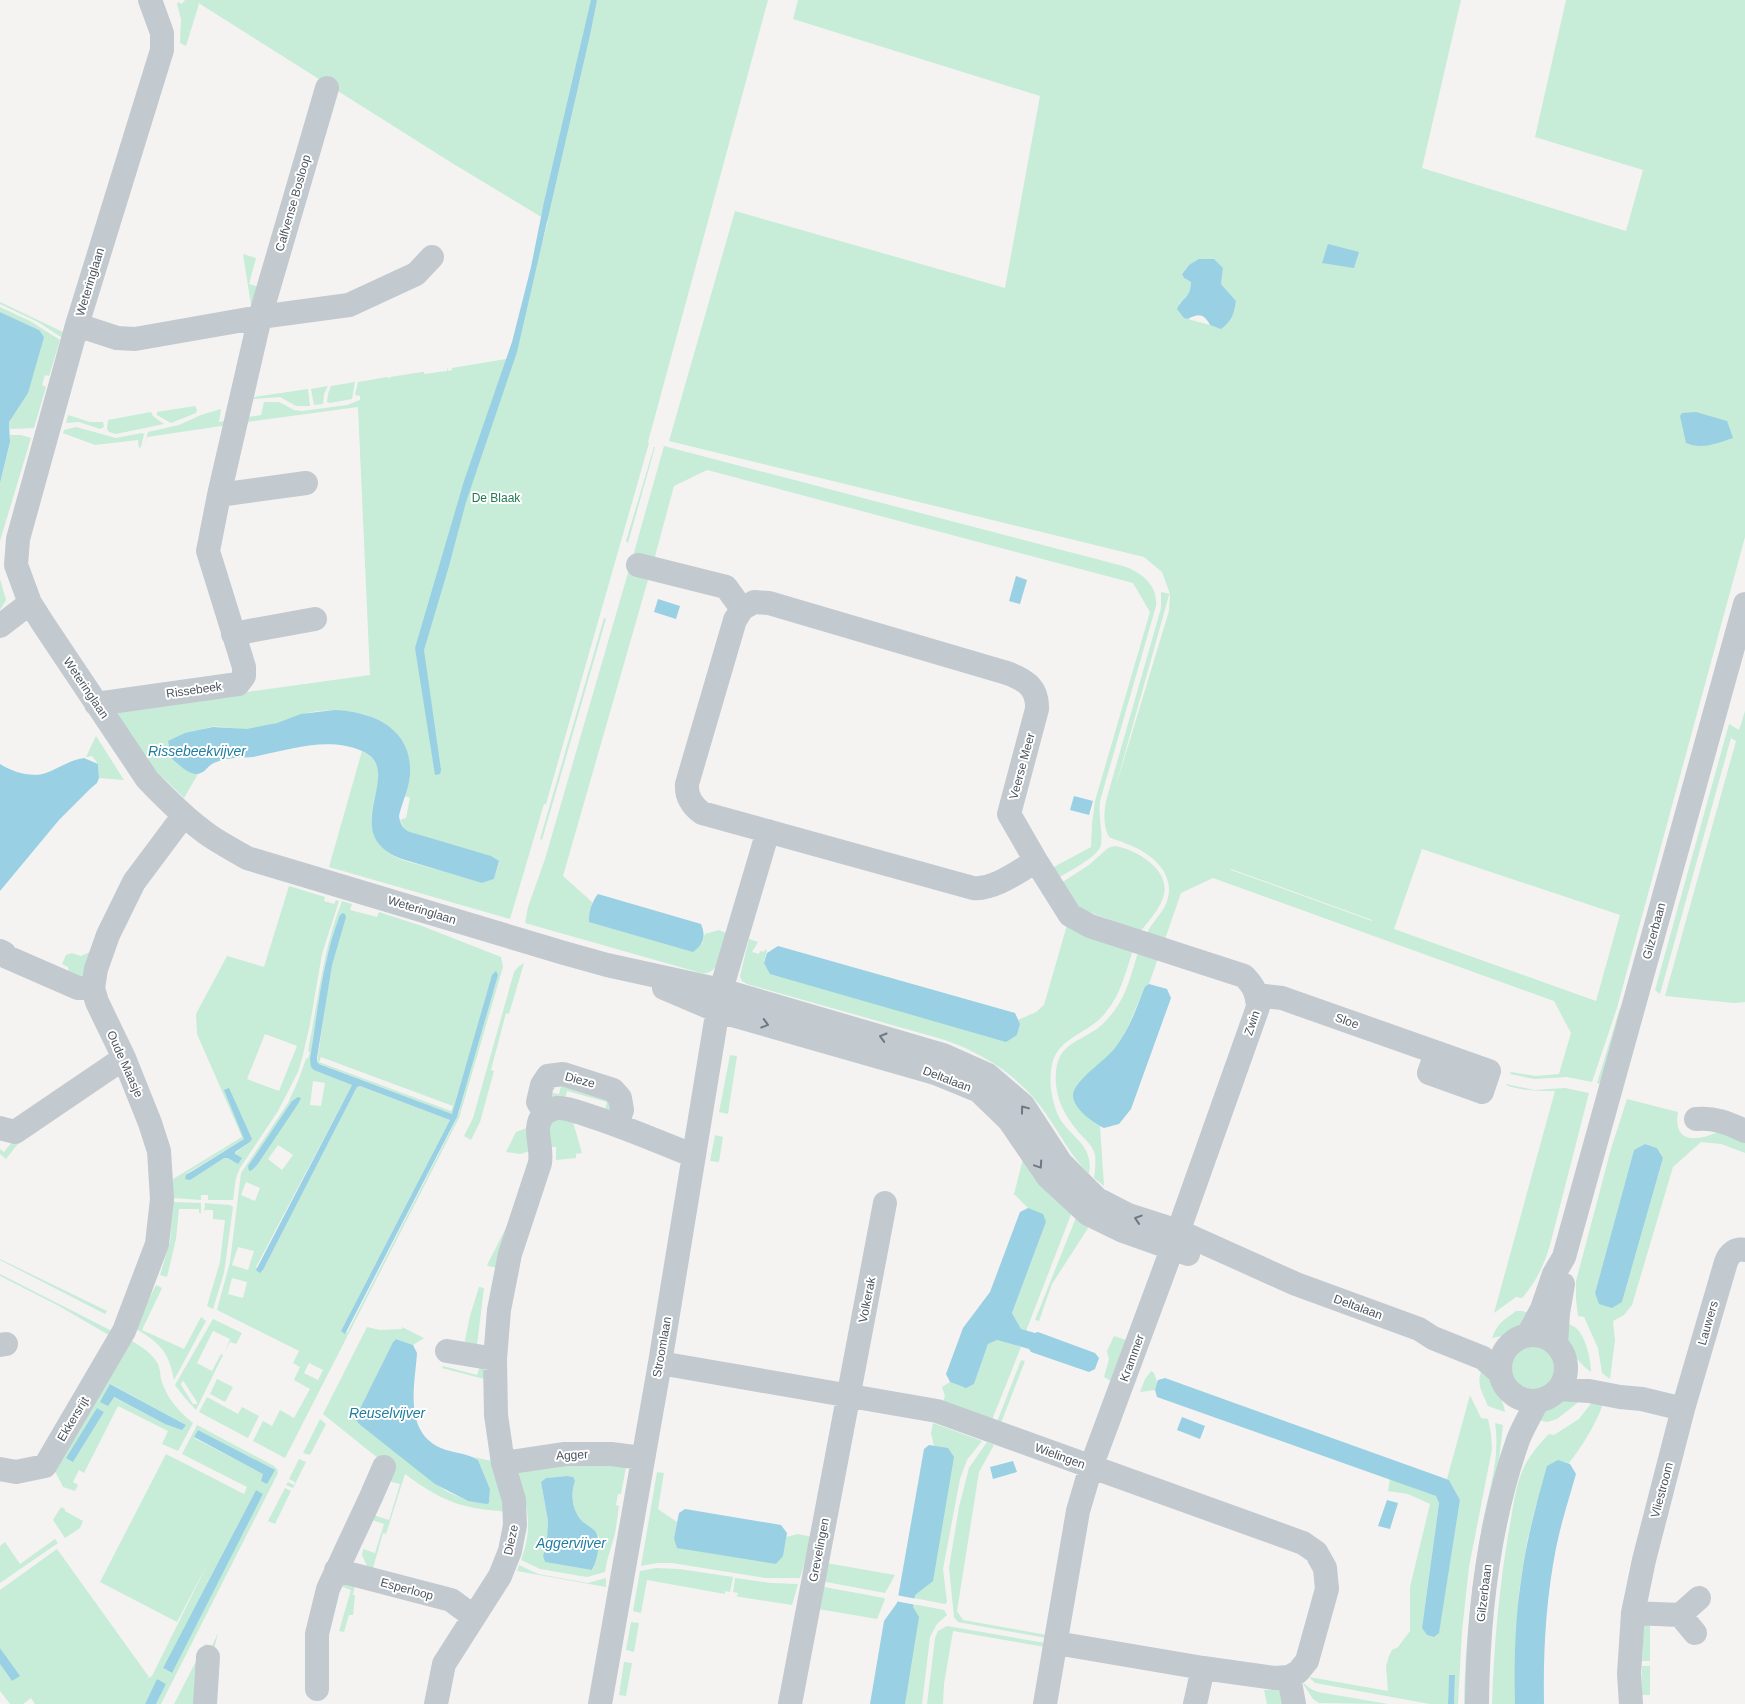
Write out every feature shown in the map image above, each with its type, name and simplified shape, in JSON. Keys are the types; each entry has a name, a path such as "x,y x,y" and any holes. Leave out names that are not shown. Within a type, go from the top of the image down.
{"street":[{"name":"Weteringlaan","path":"150,0 162,33 162,50 77,325 18,539 16,564 30,603 147,779 184,815 210,836 247,858 720,1000"},
{"name":"Calfvense Bosloop","path":"260,317 327,88"},
{"path":"77,325 117,338 135,339 260,317 349,304 416,274 432,257"},
{"name":"Rissebeek","path":"96,704 238,684 244,676 244,667 208,551 260,317"},
{"path":"219,495 306,483"},
{"path":"638,565 726,587 742,608 736,620 712,696 686,790 690,802 702,812 973,888 983,889 992,886 1036,861"},
{"name":"Veerse Meer","path":"742,608 754,602 769,603 1007,673 1029,684 1036,694 1037,709 1008,814 1036,861"},
{"path":"0,626 30,603"},
{"name":"Gilzerbaan","path":"1519,1340 1542,1309 1554,1274 1564,1257 1745,604"},
{"path":"233,634 315,619"},
{"path":"0,951 6,957 78,988 93,988 96,969 108,935 134,882 184,815"},
{"path":"720,1000 768,831"},
{"name":"Zwin","path":"1036,861 1070,915 1090,926 1244,976 1252,984 1258,995 1258,1007 1175,1240"},
{"name":"Oude Maasje","path":"93,988 97,1002 124,1058 159,1151 162,1199 158,1244 124,1331"},
{"name":"Sloe","path":"1258,995 1282,998 1436,1053"},
{"name":"Stroomlaan","path":"600,1704 660,1363 720,1000"},
{"name":"Deltalaan","path":"720,1000 934,1073 979,1091 1009,1120 1048,1177 1088,1214 1123,1231 1175,1240 1230,1267 1296,1284 1419,1329 1434,1338 1483,1358 1499,1372"},
{"path":"0,1128 15,1132 124,1058"},
{"name":"Dieze","path":"436,1704 444,1664 500,1576 510,1551 515,1526 514,1500 503,1463 496,1415 496,1359 499,1310 510,1254 542,1155 537,1135 539,1122 544,1113 538,1102 542,1085 548,1076 563,1074 613,1090 620,1098 622,1110 617,1125"},
{"path":"544,1113 555,1108 569,1110 617,1125 694,1156"},
{"path":"1696,1119 1708,1118 1724,1121 1745,1131"},
{"name":"Volkerak","path":"849,1396 885,1204"},
{"name":"Krammer","path":"1091,1467 1175,1240"},
{"name":"Lauwers","path":"1683,1409 1726,1262 1729,1255 1735,1251 1745,1250"},
{"name":"Gilzerbaan","path":"1561,1354 1558,1313 1564,1277 1564,1257"},
{"name":"Deltalaan","path":"1419,1329 1436,1331 1473,1341 1519,1340"},
{"name":"Ekkersrijt","path":"0,1469 16,1472 45,1466 124,1331"},
{"path":"1561,1354 1566,1376 1559,1389 1552,1396 1537,1402 1520,1400 1506,1389 1499,1372 1502,1354 1519,1340 1541,1336 1592,1378 1622,1388 1642,1399"},
{"path":"447,1351 496,1359"},
{"name":"Wielingen","path":"660,1363 937,1411 1303,1543 1316,1552 1325,1568 1327,1589 1307,1661 1298,1672 1289,1677"},
{"path":"1559,1389 1589,1391 1642,1399 1683,1409"},
{"name":"Gilzerbaan","path":"1504,1483 1501,1470 1508,1437 1513,1395"},
{"name":"Grevelingen","path":"790,1704 849,1396"},
{"name":"Gilzerbaan","path":"1477,1704 1478,1647 1484,1582 1504,1483 1518,1440 1537,1402"},
{"name":"Vliestroom","path":"1631,1704 1629,1674 1633,1613 1644,1560 1683,1409"},
{"name":"Agger","path":"503,1463 565,1454 611,1454 642,1458"},
{"path":"317,1689 317,1634 328,1589 384,1467"},
{"path":"1045,1704 1078,1511 1091,1467"},
{"name":"Esperloop","path":"336,1570 451,1600 474,1617"},
{"path":"1633,1613 1687,1624 1699,1598"},
{"path":"1056,1643 1203,1668 1274,1678 1289,1677 1294,1704"},
{"path":"206,1704 208,1657"},
{"path":"1195,1704 1203,1668"}],"green space":[{"name":"De Blaak","path":"185,0 768,0 649,443 546,804 544,804 510,919 329,867 362,751 374,760 378,771 378,784 372,810 372,824 376,838 388,852 404,860 482,883 494,879 499,862 410,832 404,828 400,820 406,818 410,798 405,796 410,777 408,755 401,740 391,728 378,720 363,714 329,710 303,714 250,729 211,727 168,742 171,758 187,770 198,774 184,798 151,766 115,712 238,696 244,690 247,692 370,675 358,407 247,422 249,417 261,415 264,402 279,402 294,410 302,411 347,405 360,400 360,396 355,395 358,382 387,377 390,379 390,377 422,372 424,374 447,371 448,367 448,371 452,370 452,368 506,359 505,363 509,362 548,221 452,163 197,2 199,4 186,46 180,43 181,19 177,4 178,2 182,4"},
{"path":"798,0 1461,0 1422,168 1626,231 1643,170 1535,137 1566,0 1745,0 1745,537 1617,1008 1592,1082 1567,1077 1534,1079 1510,1074 1511,1072 1536,1076 1559,1074 1571,1033 1554,1001 1213,878 1181,893 1165,939 1147,933 1166,904 1169,893 1166,875 1160,866 1145,853 1109,837 1104,819 1106,801 1161,608 1161,592 1170,594 1162,572 1144,557 669,441 735,211 1005,288 1040,96 793,19","holes":["1189,265 1223,268 1221,284 1236,301 1232,317 1228,323 1221,328 1184,318 1179,303 1188,294 1191,282 1184,278 1182,273","1169,595 1169,611 1115,789","1422,849 1620,915 1596,1001 1394,929","1231,869 1372,921 1231,870"]},
{"path":"243,254 256,258 249,284 259,287 252,311"},
{"path":"0,302 63,332 61,337 38,322 0,304"},
{"path":"0,307 30,321 60,340 49,376 45,375 42,385 46,387 34,428 10,429 9,422 39,330 0,312"},
{"path":"355,382 352,399 327,402 331,386"},
{"path":"328,386 324,394 323,404 314,405 311,389"},
{"path":"308,389 310,406 296,406 280,397 253,399 254,397"},
{"path":"195,406 196,413 171,423 157,415 157,412"},
{"path":"221,409 219,422 230,420 228,425 147,437 144,447 148,432 179,425 201,415"},
{"path":"151,412 153,416 164,424 116,434 109,432 107,429 108,420"},
{"path":"68,415 90,422 103,422 104,427 100,429 79,422 66,423"},
{"path":"76,427 116,438 144,434 141,447 139,448 138,440 95,445 63,433 64,430"},
{"path":"10,435 21,435 31,438 0,541 0,483 10,443"},
{"path":"664,446 1123,566 1147,580 1154,592 1156,606 1100,801 1101,845 1095,854 1058,878 1052,868 1091,847 1095,801 1150,612 1133,583 707,470 674,486 654,560 633,556"},
{"path":"655,447 628,543 626,541"},
{"path":"630,566 650,573 563,876 592,902 590,913 702,944 705,934 719,930 726,933 720,959 713,970 708,973 701,973 525,923 528,907 545,859"},
{"path":"0,579 6,600 0,610"},
{"path":"604,618 606,619 542,840 540,839"},
{"path":"1745,711 1745,1002 1734,1003 1665,996 1736,741 1731,738 1660,994 1655,990 1729,724 1739,730"},
{"path":"96,736 124,780 99,778 98,764 92,756 86,757"},
{"path":"1114,846 1140,855 1149,861 1162,876 1164,894 1155,913 1141,931 1078,908 1061,883 1089,865 1108,848"},
{"path":"289,886 325,897 324,901 334,904 336,900 339,901 322,954 310,1024 298,1072 278,1111 240,1168 236,1178 233,1200 208,1200 208,1195 201,1195 201,1200 173,1198 173,1179 242,1137 197,1034 196,1014 227,956 264,967","holes":["265,1034 297,1046 279,1091 247,1079","244,1136 250,1142 228,1158 186,1174 244,1139"]},
{"path":"342,901 352,904 350,910 377,917 379,912 422,926 501,957 503,967 459,1118 285,1458 253,1441 263,1421 272,1426 280,1410 294,1418 310,1389 294,1380 300,1367 293,1363 299,1351 217,1310 230,1262 241,1173 288,1103 310,1053 308,1051 322,975 335,919","holes":["337,923 317,1063 452,1114 460,1109 347,1333 343,1327 450,1120 360,1086 357,1087 262,1272 256,1267 352,1085 311,1067 313,1042 326,961","321,1057 453,1106 451,1111 319,1062","313,1081 325,1083 321,1106 310,1105","293,1100 298,1104 248,1166","278,1145 293,1155 282,1170 268,1159","246,1182 260,1188 255,1201 241,1195","238,1247 254,1251 248,1270 232,1265","232,1278 247,1282 243,1298 228,1294","309,1363 323,1370 318,1380 304,1373"]},
{"path":"1067,925 1133,950 1116,998 1106,1012 1099,1020 1065,1043 1053,1059 1051,1089 1055,1108 1065,1126 1085,1150 1090,1164 1089,1174 1026,1089 1002,1069 974,1052 945,1040 747,984 742,981 740,976 749,939 758,942 752,952 759,954 760,951 764,952 765,949 767,951 764,962 1017,1035 1020,1024 1018,1020 1036,1012 1044,1005"},
{"path":"90,952 89,977 70,979 68,967 62,964 66,955 72,953 81,956"},
{"path":"1138,952 1158,958 1149,984 1122,1039 1107,1057 1080,1082 1074,1093 1087,1116 1100,1126 1104,1186 1094,1178 1095,1155 1093,1149 1074,1127 1058,1098 1057,1064 1068,1047 1101,1025 1119,1004 1129,983"},
{"path":"524,963 509,1014 506,1013 491,1070 494,1071 480,1122 471,1140 464,1136 473,1118 514,972"},
{"path":"1620,1008 1623,1012 1601,1084 1597,1083"},
{"path":"730,1055 737,1056 728,1114 719,1112"},
{"path":"562,1082 609,1095 615,1107 604,1113 607,1102 567,1091 564,1102 555,1101 546,1092 559,1094"},
{"path":"1506,1084 1534,1090 1565,1088 1589,1093 1550,1245 1542,1266 1522,1298 1516,1297 1494,1313 1555,1091 1524,1090"},
{"path":"1627,1099 1678,1112 1677,1124 1684,1136 1699,1138 1724,1129 1745,1138 1745,1153 1721,1144 1701,1142 1673,1167 1632,1305 1624,1315 1613,1321 1615,1340 1610,1379 1602,1373 1598,1348 1584,1317 1578,1316 1576,1281 1611,1149","holes":["1645,1144 1657,1148 1663,1158 1622,1302 1611,1307 1601,1304 1595,1293 1634,1150"]},
{"path":"557,1118 573,1122 582,1153 576,1154 576,1158 556,1160 556,1147 550,1147 550,1125"},
{"path":"529,1127 533,1150 520,1154 506,1152 516,1132"},
{"path":"715,1135 723,1137 719,1162 710,1161"},
{"path":"23,1140 6,1159 0,1154 0,1149 4,1152 12,1142"},
{"path":"1024,1155 1072,1212 1026,1331 1021,1329 1012,1313 1046,1222 1038,1213 1029,1209 1014,1194"},
{"path":"173,1202 201,1203 201,1213 199,1213 199,1209 179,1209 176,1239 167,1277 160,1275 170,1242"},
{"path":"205,1203 230,1205 233,1207 224,1273 213,1309 207,1306 220,1262 225,1220 213,1219 213,1210 205,1210 204,1213"},
{"path":"1077,1215 1090,1225 1052,1284 1039,1321 1035,1320"},
{"path":"512,1216 502,1269 488,1266 487,1265"},
{"path":"0,1259 107,1311 105,1314"},
{"path":"0,1274 114,1332 112,1337 59,1306 0,1276"},
{"path":"156,1285 162,1288 142,1330 184,1349 201,1317 206,1321 174,1380 166,1354 162,1348 134,1328"},
{"path":"479,1287 484,1288 477,1345 464,1345 470,1316"},
{"path":"1516,1311 1534,1314 1515,1330 1492,1338 1499,1325"},
{"path":"213,1319 242,1333 236,1344 230,1342 225,1352 230,1339 213,1331 197,1363 212,1371 221,1354 223,1355 196,1410 175,1385","holes":["182,1381 197,1402 197,1404 193,1404 181,1385"]},
{"path":"1561,1322 1573,1326 1581,1334 1590,1360 1591,1372 1571,1350"},
{"path":"367,1327 380,1330 402,1329 402,1327 424,1338 413,1345 396,1339 393,1342 356,1419 359,1424 446,1491 468,1501 489,1503 490,1489 478,1460 474,1457 500,1463 512,1512 480,1509 455,1503 431,1492 405,1474 386,1534 383,1533 373,1568 367,1566 362,1555 363,1549 375,1553 384,1524 372,1520 373,1515 389,1520 400,1484 388,1481 394,1471 323,1414"},
{"path":"1114,1336 1126,1340 1111,1381 1104,1377 1109,1359 1107,1351"},
{"path":"129,1339 144,1348 151,1354 158,1365 163,1386 169,1398 182,1414 193,1423 178,1451 162,1444 168,1431 118,1406 84,1473 79,1470 73,1482 78,1485 75,1491 63,1487 55,1471","holes":["111,1384 186,1425 165,1424 113,1397","97,1408 104,1412 73,1462"]},
{"path":"997,1340 1021,1347 992,1420 943,1402 945,1396 942,1387 950,1382 963,1387 974,1384 988,1344"},
{"path":"1528,1344 1538,1344 1551,1351 1558,1364 1558,1374 1551,1387 1538,1394 1528,1394 1519,1390 1512,1383 1508,1374 1508,1364 1512,1355 1519,1348"},
{"path":"1021,1360 1025,1361 1001,1423 997,1422"},
{"path":"481,1363 488,1380 442,1368 443,1366 477,1375"},
{"path":"1483,1365 1493,1381 1505,1412 1488,1406 1479,1382"},
{"path":"1151,1371 1154,1373 1157,1382 1159,1381 1155,1390 1140,1392 1145,1379"},
{"path":"217,1379 233,1387 225,1402 210,1394"},
{"path":"1470,1395 1481,1418 1488,1419 1492,1449 1469,1567 1462,1631 1458,1704 1454,1704 1455,1675 1449,1676 1448,1704 1430,1704 1315,1683 1309,1677 1388,1691 1386,1666 1389,1656 1392,1650 1398,1647 1410,1631 1410,1587 1430,1504 1408,1494 1388,1491 1390,1479 1436,1496 1439,1502 1422,1628 1428,1635 1434,1637 1441,1618 1460,1500 1447,1479"},
{"path":"207,1397 238,1414 242,1407 259,1416 248,1438 199,1412"},
{"path":"1605,1399 1594,1424 1580,1448 1569,1463 1559,1461 1536,1505 1527,1542 1519,1592 1515,1657 1515,1704 1492,1704 1502,1573 1518,1482 1526,1463 1549,1434 1554,1435 1579,1419 1593,1401"},
{"path":"1562,1400 1581,1400 1557,1419 1547,1422 1533,1419 1542,1411"},
{"path":"320,1419 326,1424 310,1455 303,1453"},
{"path":"933,1423 982,1441 967,1460 960,1479 943,1569 947,1602 945,1604 914,1598 944,1448 934,1446 931,1433"},
{"path":"1495,1423 1503,1425 1468,1704 1464,1704 1471,1596 1481,1532 1495,1464"},
{"path":"197,1425 274,1466 278,1473 161,1704 156,1704 166,1684 157,1680 145,1704 35,1704 31,1698 23,1704 10,1704 0,1691 0,1664 12,1681 19,1676 0,1648 0,1590 57,1549 149,1677 145,1680 152,1676 209,1561 177,1622 100,1582 166,1454 244,1494 247,1487 182,1454","holes":["198,1430 274,1470 261,1481 264,1474 194,1438","256,1490 263,1494 171,1673 163,1668"]},
{"path":"987,1442 994,1445 979,1472 957,1611 963,1620 1047,1635 1046,1638 958,1622 954,1617 949,1568 959,1507 969,1468"},
{"path":"299,1459 306,1462 293,1488 286,1485 288,1482 294,1485 295,1482 289,1479"},
{"path":"558,1460 626,1467 621,1494 618,1494 616,1505 619,1506 615,1534 605,1572 587,1577 540,1569 521,1560 527,1536 528,1515 517,1471","holes":["571,1476 575,1481 572,1498 577,1514 599,1537 593,1570 545,1562 543,1556 547,1539 548,1521 541,1482 546,1478"]},
{"path":"657,1472 664,1473 658,1509 677,1522 674,1538 776,1564 783,1555 786,1537 798,1534 812,1537 800,1578 765,1578 672,1563 641,1566"},
{"path":"285,1488 291,1491 275,1524 268,1521"},
{"path":"61,1507 83,1521 80,1528 65,1538 53,1520"},
{"path":"55,1539 58,1543 0,1583 0,1546 5,1542 20,1564"},
{"path":"826,1563 895,1575 885,1593 821,1581"},
{"path":"519,1565 538,1574 588,1583 606,1578 606,1587 517,1571"},
{"path":"656,1568 679,1569 733,1577 730,1592 725,1591 725,1594 647,1580 641,1613 633,1611 640,1571"},
{"path":"735,1578 771,1583 798,1584 792,1605 734,1596 737,1596 738,1593 733,1592"},
{"path":"341,1581 356,1581 353,1595 355,1595 353,1615 349,1615 344,1632 339,1631 351,1590 340,1586"},
{"path":"819,1586 885,1599 877,1619 812,1608"},
{"path":"913,1604 944,1610 947,1615 937,1624 930,1637 922,1704 905,1704"},
{"path":"1644,1619 1650,1620 1650,1661 1642,1661"},
{"path":"631,1622 639,1623 634,1652 626,1650"},
{"path":"947,1626 1045,1643 1045,1647 953,1631 944,1684 943,1704 927,1704 935,1638 938,1631"},
{"path":"218,1633 201,1704 174,1704 205,1644 212,1646"},
{"path":"624,1662 632,1663 626,1696 619,1695"},
{"path":"1642,1666 1650,1666 1650,1695 1641,1695"},
{"path":"1302,1682 1318,1692 1388,1704 1319,1703 1313,1699"},
{"path":"1264,1690 1285,1690 1285,1704 1267,1704"}],"water":[{"path":"591,0 597,0 590,35 517,352 466,502 424,650 441,770 440,774 435,775 415,648 464,481 512,342 531,267 544,202"},
{"path":"1328,244 1359,252 1354,268 1322,263"},
{"path":"1199,259 1214,259 1223,268 1221,284 1236,301 1232,317 1221,329 1210,325 1201,316 1184,318 1177,309 1189,292 1191,282 1184,278 1182,274 1189,265"},
{"path":"0,312 39,330 44,337 28,393 9,422 10,442 0,483"},
{"path":"1696,412 1727,421 1733,438 1704,446 1686,443 1680,416 1682,413"},
{"path":"1016,576 1027,580 1020,604 1009,601"},
{"path":"658,599 680,606 676,619 654,612"},
{"name":"Rissebeekvijver","path":"334,710 362,714 376,719 387,725 405,745 409,759 410,775 399,816 404,828 410,832 491,856 499,861 494,879 482,883 402,859 383,848 374,834 372,819 378,773 374,760 362,751 349,747 322,744 253,757 227,759 210,765 199,774 193,774 186,770 171,758 168,741 185,733 213,727 247,729 277,723 301,714"},
{"path":"84,758 98,764 99,778 97,783 59,820 0,891 0,764 16,772 34,775 46,773 69,762"},
{"path":"1074,796 1093,801 1089,815 1070,810"},
{"path":"598,894 701,924 704,936 702,943 693,952 589,922 591,907"},
{"path":"343,913 346,917 332,965 317,1058 319,1064 452,1114 492,975 496,971 498,975 457,1117 345,1334 341,1331 450,1120 360,1086 357,1087 263,1270 260,1273 256,1270 352,1085 314,1070 311,1067 310,1059 318,1004 329,950 340,915"},
{"path":"778,946 1015,1013 1020,1024 1017,1035 1006,1042 770,974 764,963 767,953"},
{"path":"1149,984 1167,989 1171,998 1131,1109 1119,1124 1104,1128 1080,1111 1074,1101 1074,1090 1083,1078 1111,1053 1120,1041 1132,1019 1144,988"},
{"path":"229,1088 252,1139 235,1152 235,1154 242,1158 238,1164 228,1158 224,1158 190,1180 185,1179 186,1175 244,1139 224,1090"},
{"path":"298,1097 301,1098 298,1104 257,1165 249,1171 248,1166 292,1101"},
{"path":"1645,1144 1657,1148 1663,1158 1622,1302 1612,1308 1599,1304 1595,1293 1634,1150"},
{"path":"1028,1208 1043,1214 1046,1222 1012,1313 1021,1329 1035,1333 1038,1332 1095,1353 1099,1358 1095,1369 1089,1372 1031,1352 1029,1349 997,1340 988,1344 974,1384 966,1388 950,1382 946,1374 963,1328 990,1292 1020,1212"},
{"name":"Reuselvijver","path":"396,1339 413,1345 417,1353 414,1406 416,1419 421,1430 429,1440 441,1448 478,1460 490,1489 489,1503 468,1501 435,1484 355,1419"},
{"path":"1165,1378 1449,1480 1460,1500 1439,1633 1434,1637 1427,1635 1422,1628 1439,1503 1436,1496 1157,1397 1155,1390 1158,1380"},
{"path":"110,1384 186,1425 182,1430 165,1424 114,1397 108,1406 100,1402"},
{"path":"97,1408 104,1412 73,1462 66,1458"},
{"path":"1182,1417 1205,1426 1200,1439 1177,1430"},
{"path":"198,1430 275,1470 267,1484 261,1481 263,1474 194,1437"},
{"path":"929,1445 948,1448 954,1457 933,1581 915,1595 913,1607 919,1617 905,1704 870,1704 884,1621 897,1603 924,1449"},
{"path":"1558,1460 1570,1464 1576,1474 1558,1539 1550,1587 1545,1645 1544,1704 1515,1704 1516,1623 1524,1560 1547,1466"},
{"path":"1013,1461 1017,1472 993,1479 990,1467"},
{"name":"Aggervijver","path":"573,1477 575,1481 572,1497 576,1513 597,1535 598,1550 592,1570 545,1562 543,1556 547,1539 548,1521 541,1482 546,1478"},
{"path":"256,1490 263,1494 172,1673 163,1668"},
{"path":"1387,1500 1398,1503 1390,1529 1378,1526"},
{"path":"685,1509 781,1525 787,1533 783,1556 776,1564 677,1548 674,1538 679,1513"},
{"path":"0,1648 20,1676 12,1681 0,1664"},
{"path":"1449,1675 1455,1675 1454,1704 1448,1704"},
{"path":"157,1679 166,1684 156,1704 145,1704"}],"pier":[{"path":"896,1595 917,1599 916,1605 895,1601"}]}
